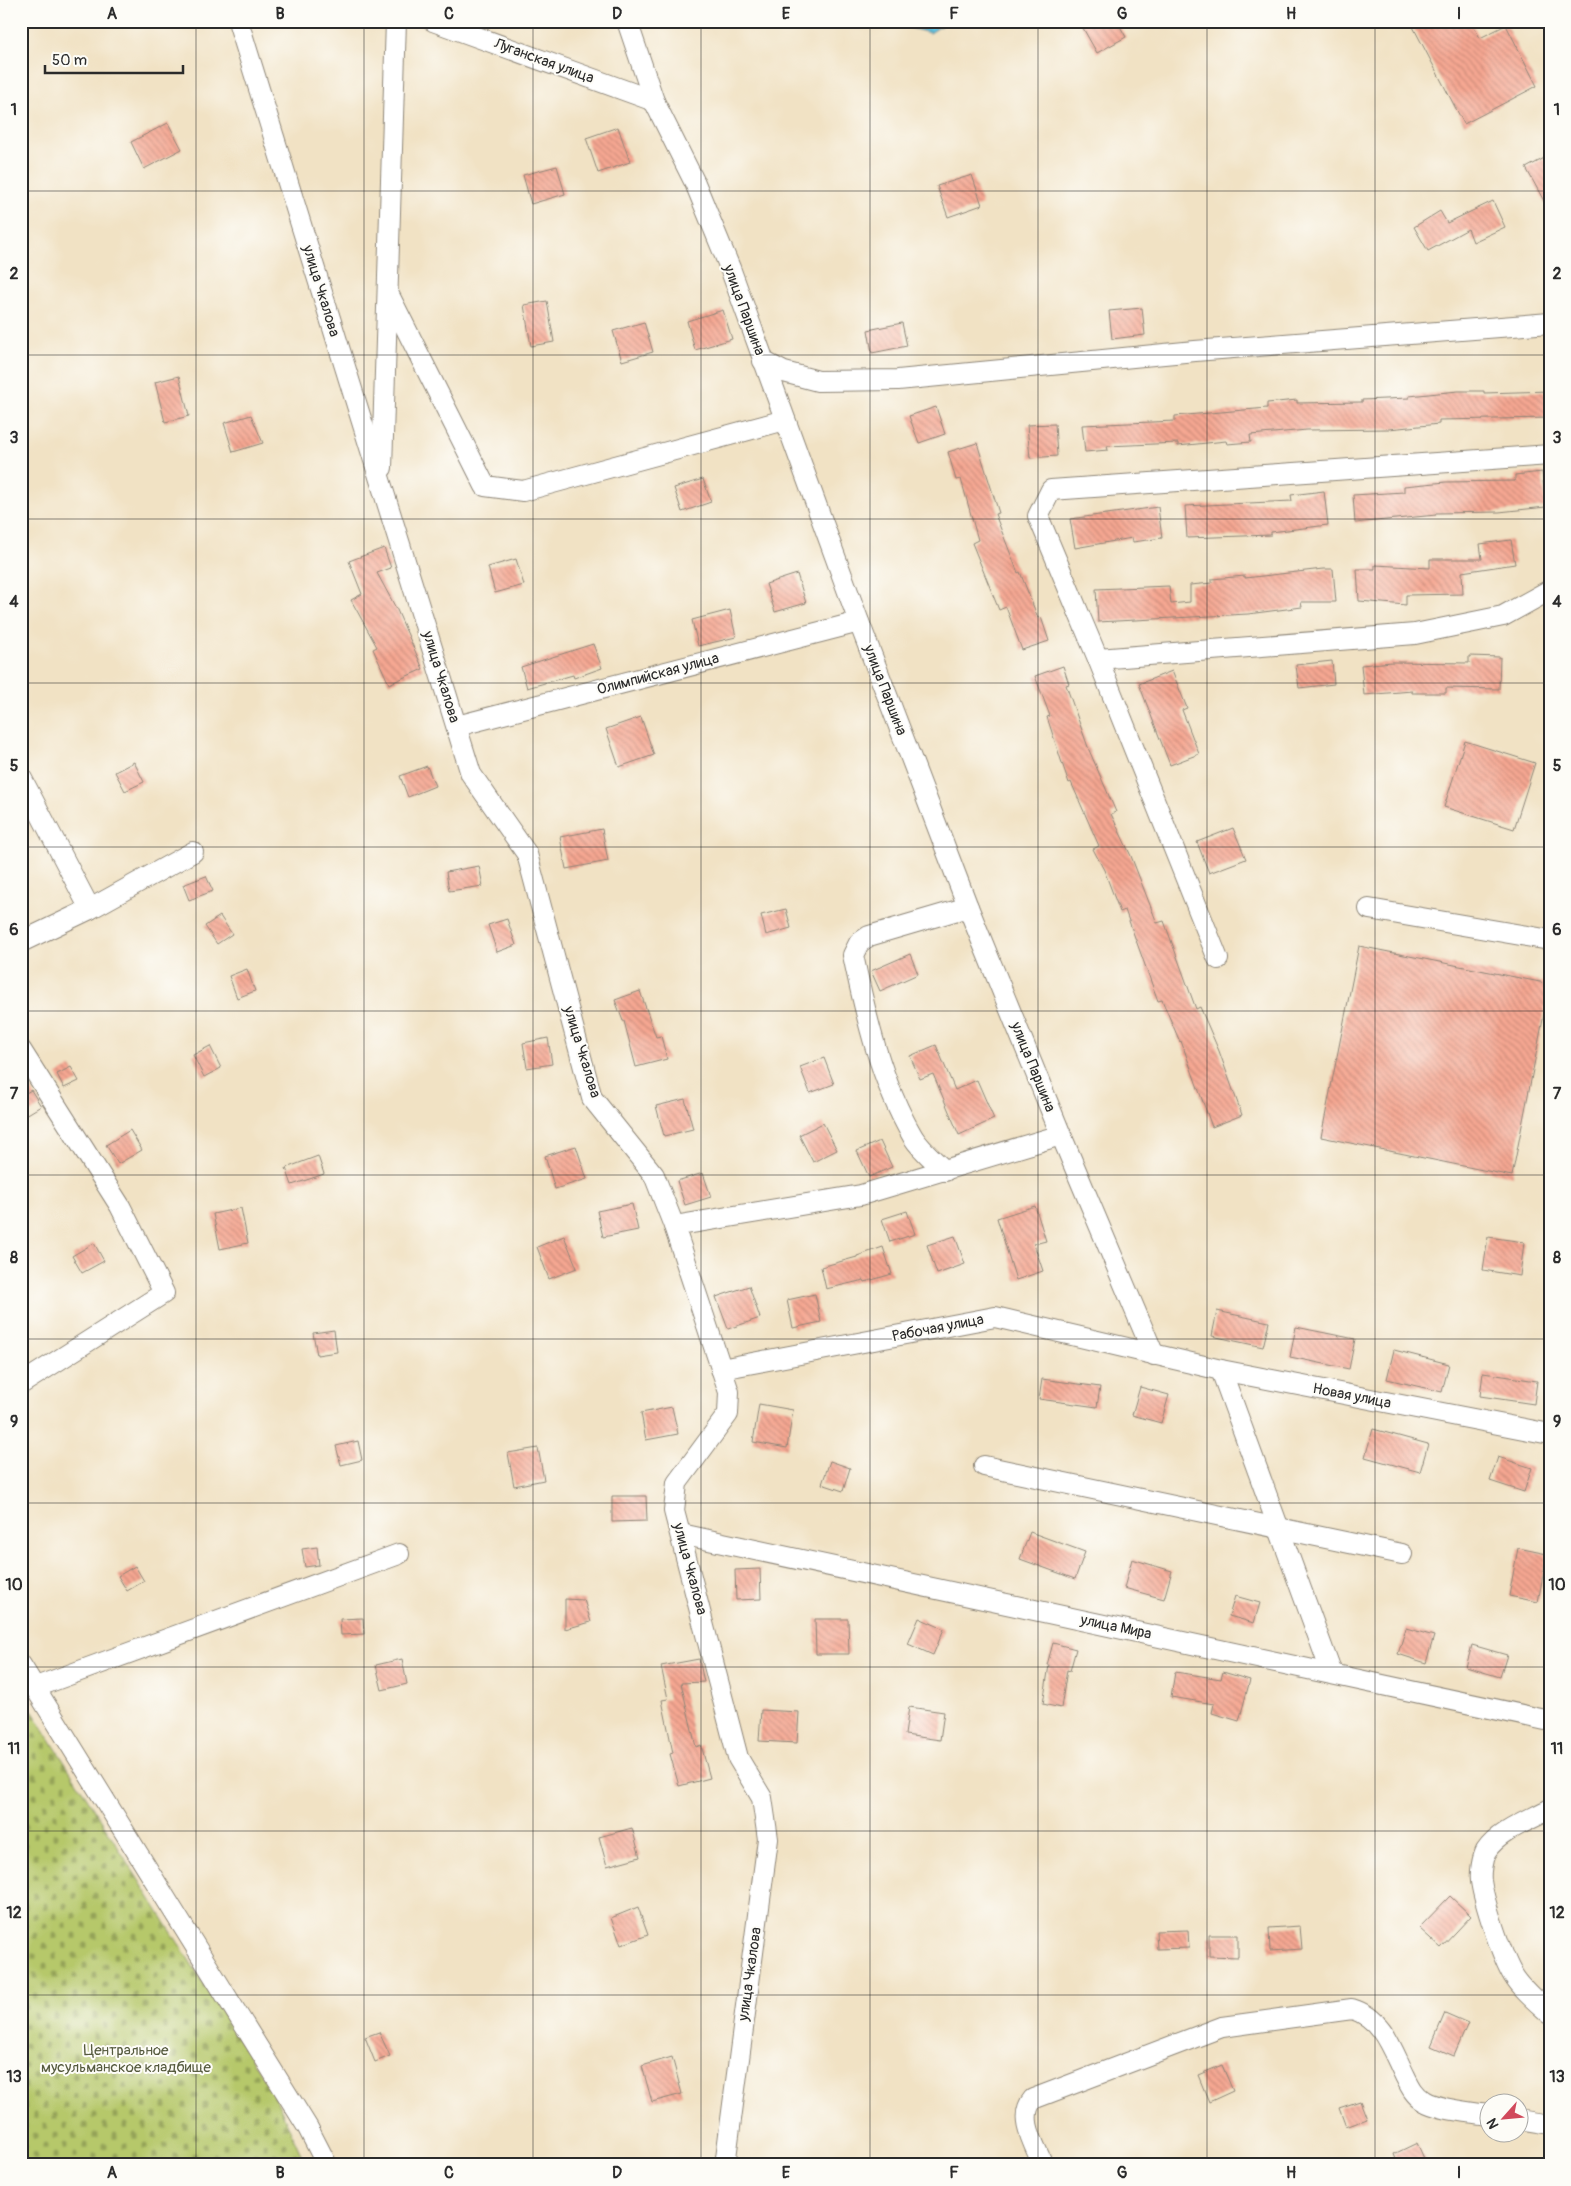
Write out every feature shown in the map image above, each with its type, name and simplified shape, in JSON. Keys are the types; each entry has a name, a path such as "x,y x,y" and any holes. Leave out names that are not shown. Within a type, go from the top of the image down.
{"street":[{"name":"улица Чкалова","path":"238,21 471,774 528,854 592,1098 654,1176 674,1226 729,1392 728,1414 677,1483 674,1511 682,1534 738,1758 762,1798 768,1840 725,2165"},
{"path":"382,485 396,21"},
{"name":"Луганская улица","path":"433,21 654,101"},
{"name":"улица Паршина","path":"627,21 654,101 699,192 730,268 859,622 968,907 1061,1135 1154,1355"},
{"path":"388,293 485,486 523,491 785,420"},
{"path":"763,362 784,372 818,381 898,380 1204,350 1550,323"},
{"path":"1218,959 1098,659 1038,516 1051,490 1550,455"},
{"path":"1098,659 1415,634 1503,616 1550,590"},
{"name":"Олимпийская улица","path":"457,726 859,622"},
{"path":"21,777 90,909"},
{"path":"21,942 90,909 193,852"},
{"path":"944,1171 914,1139 885,1079 862,999 853,955 859,943 869,936 968,907"},
{"path":"1368,909 1550,940"},
{"path":"21,1050 120,1206 164,1293 21,1384"},
{"path":"674,1226 861,1195 1061,1135"},
{"name":"Рабочая улица","path":"721,1369 996,1317 1154,1355"},
{"name":"Новая улица","path":"1154,1355 1220,1370 1550,1434"},
{"path":"1220,1370 1280,1528 1332,1674"},
{"path":"984,1466 1402,1554"},
{"name":"улица Мира","path":"682,1534 1550,1721"},
{"path":"36,1687 399,1554"},
{"path":"21,1665 308,2128 327,2165"},
{"path":"1550,1810 1503,1835 1486,1851 1482,1865 1481,1880 1494,1928 1513,1975 1535,2001 1550,2014"},
{"path":"1043,2165 1026,2118 1028,2104 1033,2099 1222,2027 1352,2009 1361,2012 1380,2026 1413,2092 1424,2101 1434,2105 1478,2113"},
{"path":"1528,2122 1550,2125"}],"green space":[{"name":"Центральное мусульманское кладбище","path":"21,1693 274,2095 306,2165 21,2165"}],"water":[{"path":"883,21 948,21 930,33"}],"building":[{"path":"1079,21 1117,21 1126,37 1097,53"},
{"path":"1410,21 1471,21 1480,38 1506,25 1537,86 1464,124"},
{"path":"168,123 182,149 144,169 131,142"},
{"path":"618,127 630,162 598,173 586,138"},
{"path":"1550,155 1550,212 1526,168"},
{"path":"557,166 565,194 531,204 523,175"},
{"path":"972,175 982,205 948,217 937,186"},
{"path":"1493,201 1505,227 1473,242 1468,229 1428,251 1414,227 1440,211 1447,223"},
{"path":"547,301 554,342 531,346 524,305"},
{"path":"1142,308 1145,335 1112,339 1109,311"},
{"path":"723,310 732,339 695,350 687,321"},
{"path":"644,322 653,352 622,361 613,331"},
{"path":"902,323 907,346 872,353 868,330"},
{"path":"179,376 189,416 165,422 155,382"},
{"path":"1458,391 1484,391 1484,393 1550,391 1550,418 1439,420 1439,424 1389,429 1307,430 1250,435 1251,442 1227,444 1226,441 1178,446 1178,443 1107,446 1108,450 1085,452 1082,425 1175,421 1175,416 1267,408 1267,403 1297,400 1297,403 1362,402 1362,400 1409,398 1409,396"},
{"path":"936,407 945,434 919,443 909,416"},
{"path":"251,415 263,443 233,452 224,423"},
{"path":"1055,424 1057,456 1030,458 1027,425"},
{"path":"977,443 999,513 995,514 1038,618 1041,617 1049,641 1022,650 1006,607 999,610 972,543 978,540 961,479 956,480 948,452"},
{"path":"1542,472 1546,507 1499,512 1436,513 1436,515 1355,523 1353,495 1404,492 1404,486 1446,482 1515,481 1515,475"},
{"path":"703,479 711,502 682,512 674,488"},
{"path":"1324,491 1328,525 1271,532 1271,535 1187,538 1185,506 1292,501 1291,495"},
{"path":"1158,507 1162,538 1133,542 1132,538 1075,548 1070,519"},
{"path":"1511,540 1515,564 1462,572 1463,594 1406,595 1406,605 1359,601 1357,569 1375,569 1375,565 1430,568 1430,559 1482,559 1480,544"},
{"path":"384,548 391,568 377,573 397,610 423,669 389,684 373,649 377,647 351,600 362,594 349,561"},
{"path":"516,559 524,585 495,593 488,567"},
{"path":"1333,569 1336,602 1301,602 1302,607 1248,614 1098,622 1096,589 1169,586 1171,604 1190,602 1190,585 1212,583 1212,579 1245,576 1245,578"},
{"path":"797,574 806,603 775,612 766,584"},
{"path":"730,610 736,637 698,646 692,620"},
{"path":"593,644 602,668 574,678 573,675 527,688 521,667"},
{"path":"1469,656 1500,657 1499,689 1446,688 1446,693 1412,693 1412,691 1364,695 1361,665 1392,662 1469,663"},
{"path":"1332,661 1334,684 1299,688 1296,665"},
{"path":"1063,666 1069,684 1066,685 1089,750 1116,812 1111,814 1131,856 1157,923 1164,921 1196,1009 1200,1007 1219,1051 1242,1115 1212,1127 1181,1041 1162,1000 1158,1001 1125,910 1120,912 1104,870 1093,849 1099,846 1071,782 1069,783 1047,717 1050,716 1035,676"},
{"path":"1172,671 1187,708 1182,710 1199,754 1170,765 1139,684"},
{"path":"641,717 654,755 619,767 606,729"},
{"path":"1465,741 1535,763 1514,829 1444,807"},
{"path":"134,762 144,782 125,791 115,772"},
{"path":"427,766 435,786 408,797 400,776"},
{"path":"1233,828 1246,859 1209,873 1197,842"},
{"path":"602,829 608,861 566,869 560,837"},
{"path":"479,866 483,886 449,891 446,872"},
{"path":"206,876 213,891 189,900 183,885"},
{"path":"786,909 791,928 766,935 761,915"},
{"path":"220,916 232,934 217,944 205,926"},
{"path":"507,919 516,945 497,952 488,925"},
{"path":"1359,946 1550,984 1512,1176 1321,1137"},
{"path":"910,954 918,974 880,991 871,971"},
{"path":"247,969 255,991 237,998 229,976"},
{"path":"640,991 656,1037 661,1036 667,1059 636,1067 624,1021 615,1000"},
{"path":"548,1038 552,1064 527,1068 523,1043"},
{"path":"936,1045 955,1090 977,1080 994,1119 959,1135 933,1074 920,1079 910,1056"},
{"path":"210,1046 221,1068 204,1077 193,1055"},
{"path":"824,1058 834,1084 810,1093 800,1067"},
{"path":"71,1067 79,1081 64,1088 57,1074"},
{"path":"31,1090 41,1106 21,1118 21,1096"},
{"path":"685,1099 693,1129 664,1136 656,1106"},
{"path":"823,1123 837,1150 813,1162 799,1135"},
{"path":"130,1130 142,1150 118,1164 106,1145"},
{"path":"880,1141 892,1167 869,1177 857,1151"},
{"path":"576,1146 587,1179 555,1189 545,1156"},
{"path":"318,1156 324,1174 292,1185 286,1168"},
{"path":"703,1173 711,1197 685,1205 677,1181"},
{"path":"632,1204 638,1230 603,1237 597,1211"},
{"path":"1035,1206 1046,1241 1034,1244 1043,1271 1016,1280 997,1218"},
{"path":"241,1208 248,1243 220,1249 213,1214"},
{"path":"907,1211 915,1234 890,1242 882,1219"},
{"path":"564,1236 577,1268 549,1279 537,1247"},
{"path":"955,1236 965,1264 937,1274 927,1245"},
{"path":"1488,1237 1524,1242 1520,1276 1483,1270"},
{"path":"94,1243 104,1261 82,1273 72,1256"},
{"path":"883,1247 892,1274 865,1282 864,1280 826,1289 821,1267 857,1257"},
{"path":"749,1286 760,1318 728,1329 716,1297"},
{"path":"815,1294 821,1322 793,1328 787,1300"},
{"path":"1217,1311 1269,1322 1263,1347 1212,1336"},
{"path":"1296,1327 1355,1339 1349,1369 1290,1357"},
{"path":"334,1330 337,1352 317,1355 313,1333"},
{"path":"1394,1350 1449,1364 1442,1392 1387,1379"},
{"path":"1483,1373 1537,1381 1534,1404 1480,1396"},
{"path":"1042,1379 1100,1387 1097,1407 1039,1399"},
{"path":"1140,1387 1169,1395 1161,1423 1132,1415"},
{"path":"759,1404 793,1410 787,1448 753,1442"},
{"path":"672,1407 678,1434 646,1440 641,1413"},
{"path":"1373,1429 1428,1444 1420,1472 1365,1457"},
{"path":"358,1441 362,1460 341,1465 336,1446"},
{"path":"538,1448 544,1480 514,1486 508,1453"},
{"path":"1498,1457 1532,1468 1524,1492 1490,1481"},
{"path":"830,1461 850,1468 843,1491 822,1484"},
{"path":"612,1496 646,1496 647,1521 612,1522"},
{"path":"1030,1532 1085,1552 1075,1579 1020,1559"},
{"path":"317,1547 319,1565 305,1567 302,1549"},
{"path":"1518,1548 1547,1554 1538,1602 1509,1596"},
{"path":"1132,1559 1172,1571 1164,1599 1124,1588"},
{"path":"135,1566 144,1581 127,1591 118,1576"},
{"path":"760,1569 761,1599 736,1600 735,1570"},
{"path":"1235,1596 1260,1603 1254,1623 1229,1616"},
{"path":"565,1599 584,1600 591,1622 565,1629"},
{"path":"363,1618 364,1634 341,1635 340,1619"},
{"path":"919,1618 944,1629 933,1655 908,1644"},
{"path":"815,1619 848,1619 849,1654 816,1654"},
{"path":"1406,1628 1434,1636 1426,1663 1398,1654"},
{"path":"1053,1643 1076,1649 1070,1671 1067,1670 1061,1708 1043,1704 1049,1665 1047,1665"},
{"path":"1472,1645 1507,1655 1500,1677 1466,1667"},
{"path":"402,1659 407,1684 382,1690 376,1665"},
{"path":"699,1659 704,1682 681,1683 696,1747 701,1745 710,1778 679,1786 670,1754 673,1753 662,1700 668,1699 661,1666"},
{"path":"1175,1672 1221,1679 1223,1672 1250,1680 1239,1721 1212,1713 1214,1704 1171,1697"},
{"path":"909,1707 944,1712 940,1740 905,1735"},
{"path":"761,1710 799,1712 797,1743 759,1741"},
{"path":"632,1828 640,1857 607,1866 599,1837"},
{"path":"1450,1896 1471,1916 1441,1948 1419,1928"},
{"path":"638,1907 648,1935 621,1945 611,1918"},
{"path":"1300,1926 1302,1949 1270,1951 1269,1928"},
{"path":"1188,1930 1189,1948 1157,1949 1156,1931"},
{"path":"1209,1935 1238,1935 1238,1957 1209,1956"},
{"path":"1445,2013 1468,2023 1454,2056 1431,2046"},
{"path":"379,2032 390,2056 375,2062 365,2037"},
{"path":"672,2057 682,2094 652,2102 642,2066"},
{"path":"1222,2065 1233,2091 1209,2102 1198,2075"},
{"path":"1360,2101 1367,2119 1346,2127 1339,2108"},
{"path":"1417,2143 1427,2165 1398,2165 1394,2154"}]}
